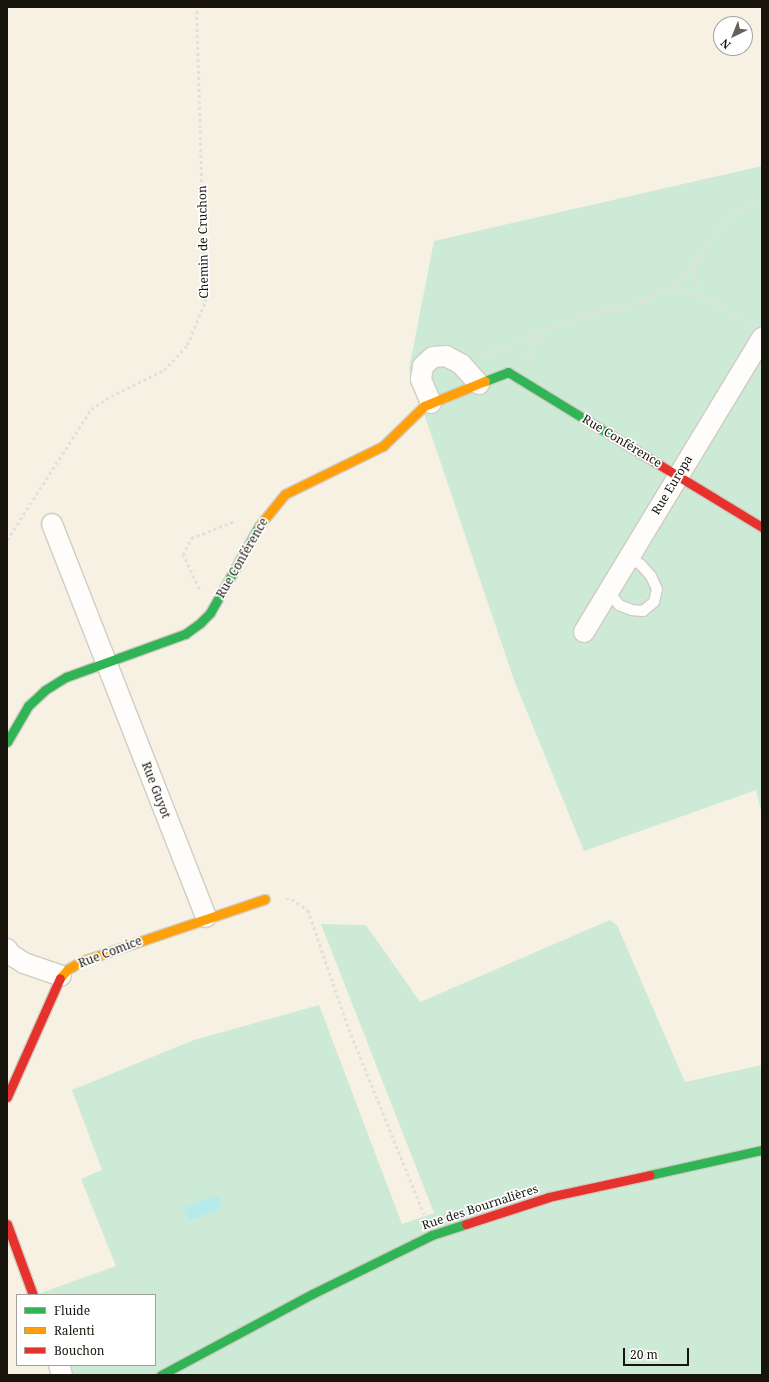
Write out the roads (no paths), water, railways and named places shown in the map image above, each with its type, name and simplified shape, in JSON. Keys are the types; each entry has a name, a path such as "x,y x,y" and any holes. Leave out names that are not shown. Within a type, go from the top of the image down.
{"street":[{"name":"Rue Europa","path":"584,632 678,476 759,332"},
{"path":"431,403 421,379 423,366 433,357 446,356 461,364 479,384"},
{"name":"Rue Conférence","path":"107,662 185,634 210,613 256,530 286,494 303,483 383,446 414,414 431,403 508,372 762,527"},
{"name":"Rue Guyot","path":"52,524 206,917"},
{"path":"7,742 28,706 45,690 66,677 107,662"},
{"name":"Rue Comice","path":"61,976 82,961 206,917 265,899"},
{"path":"7,949 10,954 24,963 61,976 7,1098"},
{"name":"Rue des Bournalières","path":"161,1375 312,1294 432,1235 549,1197 762,1150"},
{"path":"7,1224 33,1294"}],"lane":[{"path":"610,588 613,597 619,605 632,610 644,610 654,602 657,589 651,576 629,557"}],"water":[{"path":"213,1196 220,1198 222,1203 218,1210 188,1221 183,1207"}]}
